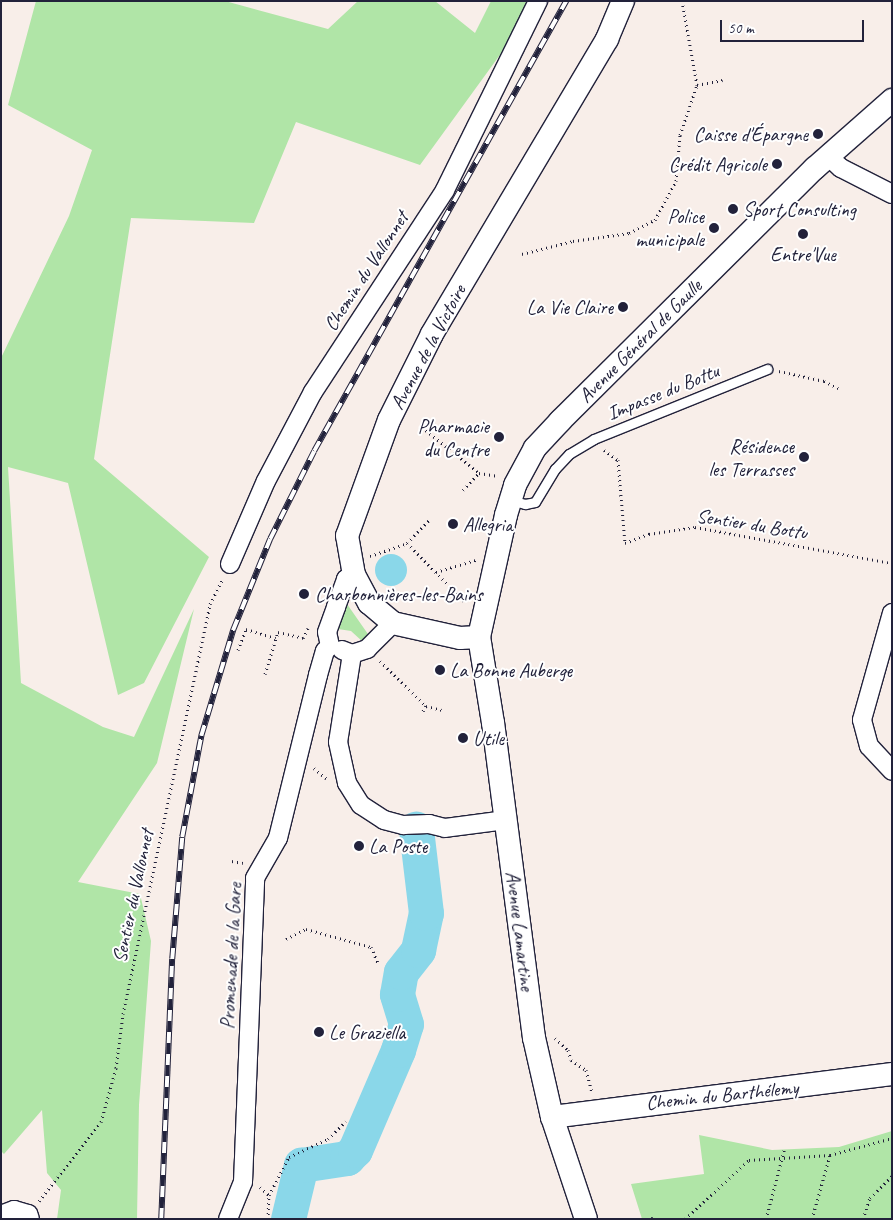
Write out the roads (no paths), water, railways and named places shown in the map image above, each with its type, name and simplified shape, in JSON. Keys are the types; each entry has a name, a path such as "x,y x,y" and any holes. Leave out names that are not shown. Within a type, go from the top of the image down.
{"street":[{"name":"Chemin du Vallonnet","path":"230,564 266,481 313,392 446,190 538,1"},
{"name":"Avenue de la Victoire","path":"479,638 460,638 393,622 369,603 359,567 347,536 389,420 436,328 607,39 623,1"},
{"name":"Avenue Général de Gaulle","path":"479,638 510,500 535,448 560,420 829,157 892,100"},
{"path":"829,157 841,168 892,194"},
{"path":"359,567 346,579 327,632 330,646 352,654 367,649 393,622"},
{"path":"892,613 862,720 869,746 892,771"},
{"name":"Avenue Lamartine","path":"479,638 506,820 534,1038 552,1117 586,1219"},
{"name":"Promenade de la Gare","path":"228,1219 243,1182 255,878 278,838 318,675 330,646"},
{"path":"352,654 338,742 347,783 361,805 384,820 408,826 429,824 445,828 506,820"},
{"name":"Chemin du Barthélemy","path":"552,1117 892,1074"},
{"path":"1,1215 14,1210 29,1217"}],"lane":[{"name":"Impasse du Bottu","path":"510,500 525,504 536,502 555,469 569,454 594,439 767,369"}],"water":[{"path":"391,554 397,555 402,559 406,564 406,576 402,581 397,585 391,586 385,585 380,581 376,576 375,570 376,564 380,559 385,555"}],"waterway":[{"path":"288,1219 301,1165 347,1158 355,1150 398,1050 406,1024 397,994 401,972 418,950 426,913 416,829"}],"railway":[{"path":"161,1219 172,959 182,837 201,736 233,630 270,539 314,451 566,1"}],"place":[{"name":"Caisse d'Épargne","path":"818,134"},
{"name":"Crédit Agricole","path":"777,164"},
{"name":"Sport Consulting","path":"733,209"},
{"name":"Police municipale","path":"714,228"},
{"name":"Entre'Vue","path":"803,234"},
{"name":"La Vie Claire","path":"623,307"},
{"name":"Pharmacie du Centre","path":"499,437"},
{"name":"Résidence les Terrasses","path":"804,457"},
{"name":"Allegria","path":"453,524"},
{"name":"Charbonnières-les-Bains","path":"304,594"},
{"name":"La Bonne Auberge","path":"440,670"},
{"name":"Utile","path":"463,738"},
{"name":"La Poste","path":"359,846"},
{"name":"Le Graziella","path":"319,1032"}]}
